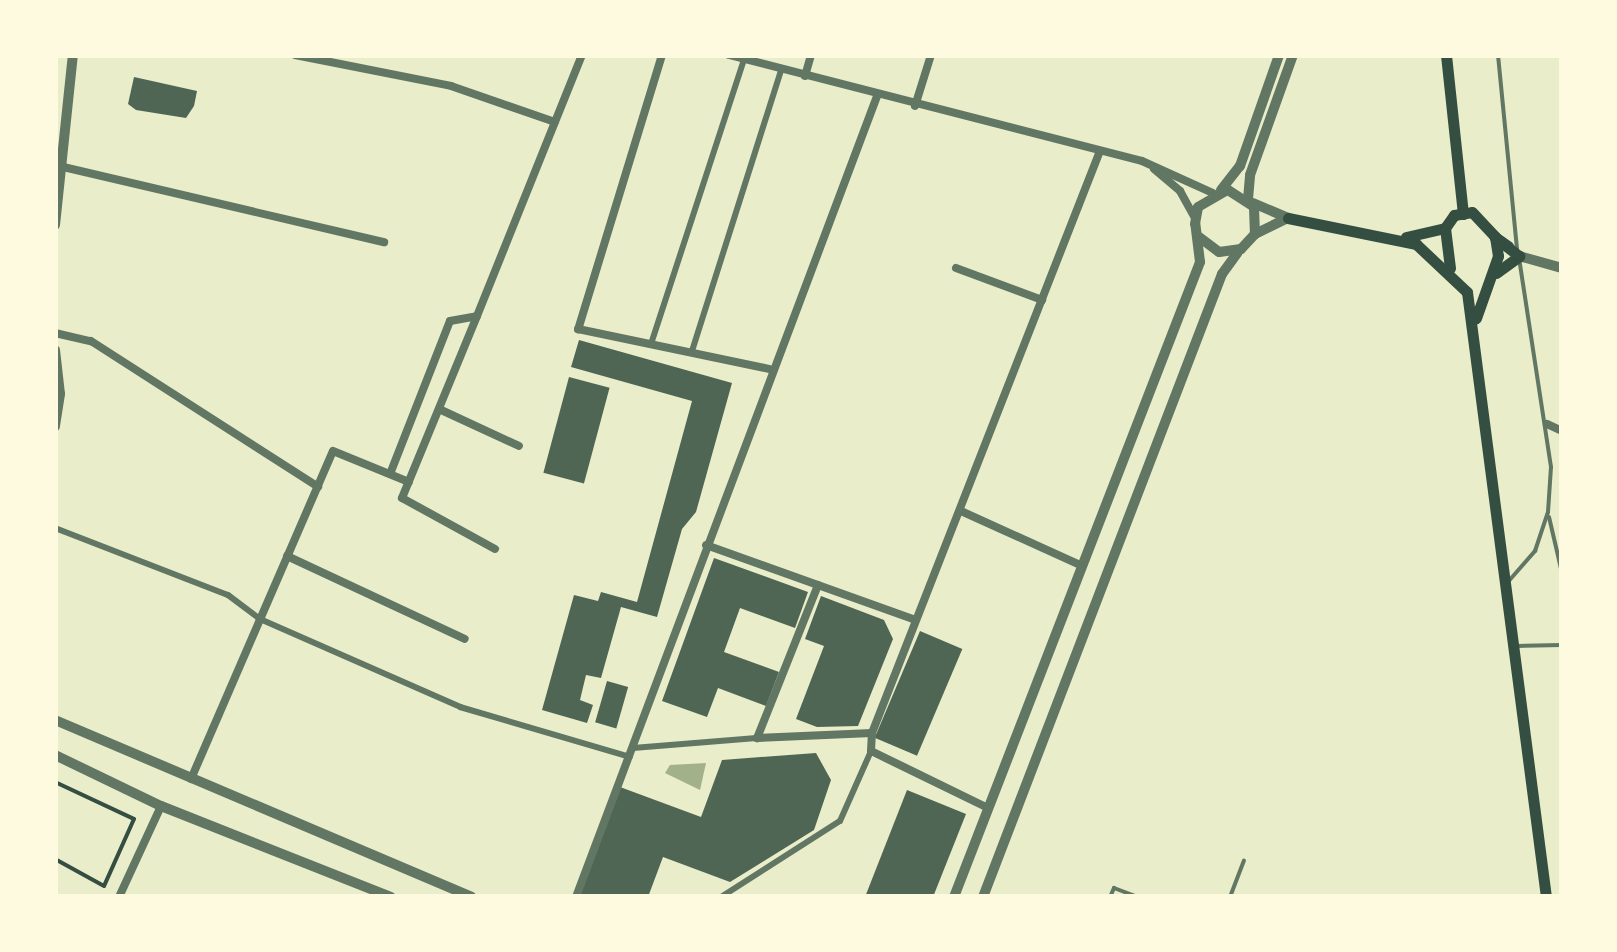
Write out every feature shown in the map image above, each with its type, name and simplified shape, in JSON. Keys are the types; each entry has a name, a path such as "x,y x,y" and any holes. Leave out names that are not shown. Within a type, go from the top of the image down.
{"main road":[{"path":"1446,55 1463,214"},
{"path":"1394,236 1445,228 1463,214"},
{"path":"1463,214 1485,220 1495,237 1518,256 1480,293 1476,323"},
{"path":"1288,218 1394,236 1435,255 1467,292 1476,323 1546,897"},
{"path":"1445,228 1445,255 1456,281"},
{"path":"1495,237 1496,274"}],"street":[{"path":"55,225 59,126 73,55"},
{"path":"296,55 451,86 555,122"},
{"path":"495,549 402,498 582,55"},
{"path":"662,55 578,329 770,370"},
{"path":"729,55 915,106 1142,160 1288,218"},
{"path":"805,76 811,55"},
{"path":"915,106 931,55"},
{"path":"1195,218 1245,156 1279,55"},
{"path":"1255,234 1250,175 1293,55"},
{"path":"651,344 744,59"},
{"path":"692,351 781,70"},
{"path":"576,897 770,370 877,96"},
{"path":"720,897 840,821 871,751 872,734 915,620 1100,151"},
{"path":"954,897 1200,262 1195,218 1180,191 1142,160"},
{"path":"59,166 384,242"},
{"path":"983,897 1222,274 1255,234 1288,218"},
{"path":"1199,237 1219,252 1242,249"},
{"path":"1518,256 1562,268"},
{"path":"956,268 1042,300"},
{"path":"390,474 450,321 477,316"},
{"path":"55,333 91,341 318,487"},
{"path":"55,350 55,427"},
{"path":"439,409 520,446"},
{"path":"1547,424 1562,431"},
{"path":"190,780 333,450 409,482"},
{"path":"961,511 1082,566"},
{"path":"55,528 228,595 260,619 460,707 632,752 757,738 872,734"},
{"path":"706,544 915,620"},
{"path":"287,556 465,639"},
{"path":"757,738 818,585"},
{"path":"55,720 471,897"},
{"path":"871,751 988,808"},
{"path":"55,756 161,806 391,897"},
{"path":"119,897 161,806"}],"lane":[{"path":"1498,55 1518,256 1547,424 1548,512 1562,573"},
{"path":"1506,584 1536,551 1548,512"},
{"path":"1514,646 1562,645"},
{"path":"1230,897 1244,861"},
{"path":"1110,897 1114,888 1137,897"}],"path":[{"path":"55,70 56,55"},
{"path":"55,782 134,819 99,897"},
{"path":"55,859 104,886"}],"shaded area":[{"path":"706,763 700,790 665,773 670,765"}],"building":[{"path":"134,77 197,91 194,106 186,118 136,110 128,104"},
{"path":"579,340 732,383 696,512 682,529 657,617 621,607 601,678 586,675 580,700 593,705 587,723 542,710 574,595 598,601 601,592 637,602 692,401 571,367"},
{"path":"569,377 610,388 584,483 543,473"},
{"path":"714,558 808,592 795,628 740,608 724,652 779,672 766,706 718,688 707,717 662,701"},
{"path":"821,596 884,620 893,639 858,726 817,727 796,719 824,646 805,639"},
{"path":"920,631 962,649 917,756 875,738"},
{"path":"607,681 628,687 616,728 595,722"},
{"path":"816,753 831,780 814,830 730,882 663,857 648,897 579,897 620,787 701,817 722,760"},
{"path":"907,790 966,814 933,897 865,897"}]}
